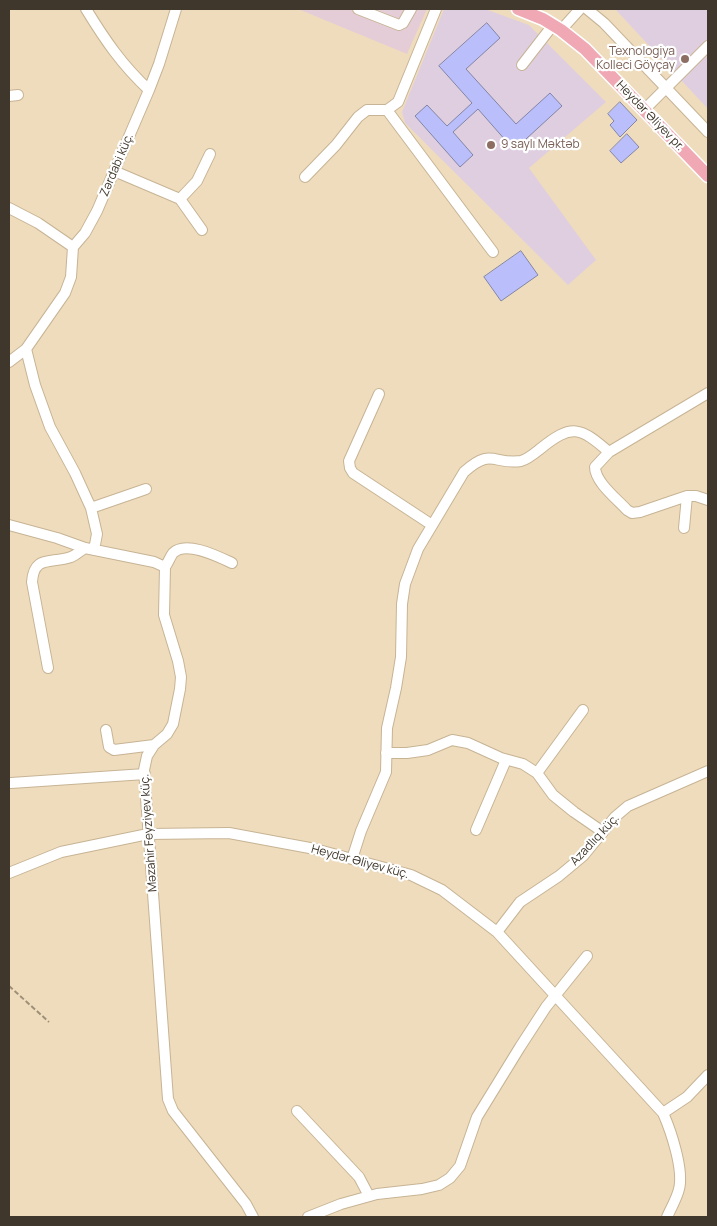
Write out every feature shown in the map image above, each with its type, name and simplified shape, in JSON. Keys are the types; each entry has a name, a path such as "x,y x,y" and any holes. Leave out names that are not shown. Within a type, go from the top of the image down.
{"main road":[{"name":"Heydər Əliyev pr.","path":"518,9 557,28 585,49 708,176"}],"street":[{"path":"86,9 122,64 149,90"},
{"name":"Zərdabi küç.","path":"73,246 85,233 97,211 149,90 176,9"},
{"path":"358,9 398,26 403,23 410,9"},
{"path":"305,177 336,145 358,117 367,110 387,110 398,102 436,9"},
{"path":"522,65 557,28 580,9"},
{"path":"587,9 604,23 708,132"},
{"path":"644,110 708,46"},
{"path":"387,110 493,252"},
{"path":"180,200 192,188 210,154"},
{"path":"114,171 180,200 202,230"},
{"path":"9,208 38,223 73,246 71,277 65,293 26,349 9,362"},
{"path":"26,349 35,385 50,427 75,473 90,508 97,534 90,549 74,556 44,561 36,565 33,572 32,582 48,668"},
{"path":"708,393 609,452 594,468 594,474 598,480 632,513 688,496 696,496 708,500"},
{"path":"379,394 349,461 350,468 353,474 432,525"},
{"path":"352,859 361,830 386,772 386,728 396,688 401,657 402,604 405,584 418,549 464,472 474,463 485,457 522,461 565,432 575,431 589,436 609,452"},
{"path":"90,508 146,489"},
{"path":"684,528 688,496"},
{"path":"9,525 90,549 154,562 165,567 173,553 180,549 196,549 213,554 232,563"},
{"name":"Məzahir Feyziyev küç.","path":"165,567 164,615 181,676 173,724 168,734 154,745 148,756 144,774 168,1099 173,1111 246,1204 253,1217"},
{"path":"537,773 583,710"},
{"path":"106,730 109,747 114,750 154,745"},
{"path":"386,753 428,750 452,740 468,743 486,753 523,764 537,773 553,794 574,812 603,832"},
{"path":"476,830 506,760"},
{"name":"Azadlıq küç.","path":"497,932 520,902 559,876 583,856 615,817 628,806 708,771"},
{"path":"11,783 144,774"},
{"name":"Heydər Əliyev küç.","path":"9,873 61,852 148,834 229,833 316,849 411,875 442,890 497,932 663,1113 671,1132 678,1164 680,1188 667,1217"},
{"path":"308,1217 341,1204 369,1196 422,1189 439,1185 450,1178 460,1166 477,1117 520,1047 587,956"},
{"path":"663,1113 687,1097 708,1074"},
{"path":"297,1111 359,1177 369,1196"}],"path":[{"path":"9,986 49,1022"}],"shaded area":[{"path":"298,9 427,9 407,54"},
{"name":"9 saylı Məktəb","path":"444,9 485,9 529,25 606,102 529,168 596,260 568,285 405,123 402,112"},
{"name":"Texnologiya Kolleci Göyçay","path":"615,9 708,9 708,109"}],"building":[{"path":"487,23 500,38 466,69 516,124 550,93 562,106 514,150 478,109 453,132 473,155 460,167 415,116 427,105 447,126 472,103 439,66"},
{"path":"620,102 637,120 620,137 610,125 614,121 608,114"},
{"path":"627,134 639,147 621,163 610,151"},
{"path":"521,251 538,275 501,301 484,277"}],"place":[{"name":"Texnologiya Kolleci Göyçay","path":"685,59"},
{"name":"9 saylı Məktəb","path":"491,145"}]}
